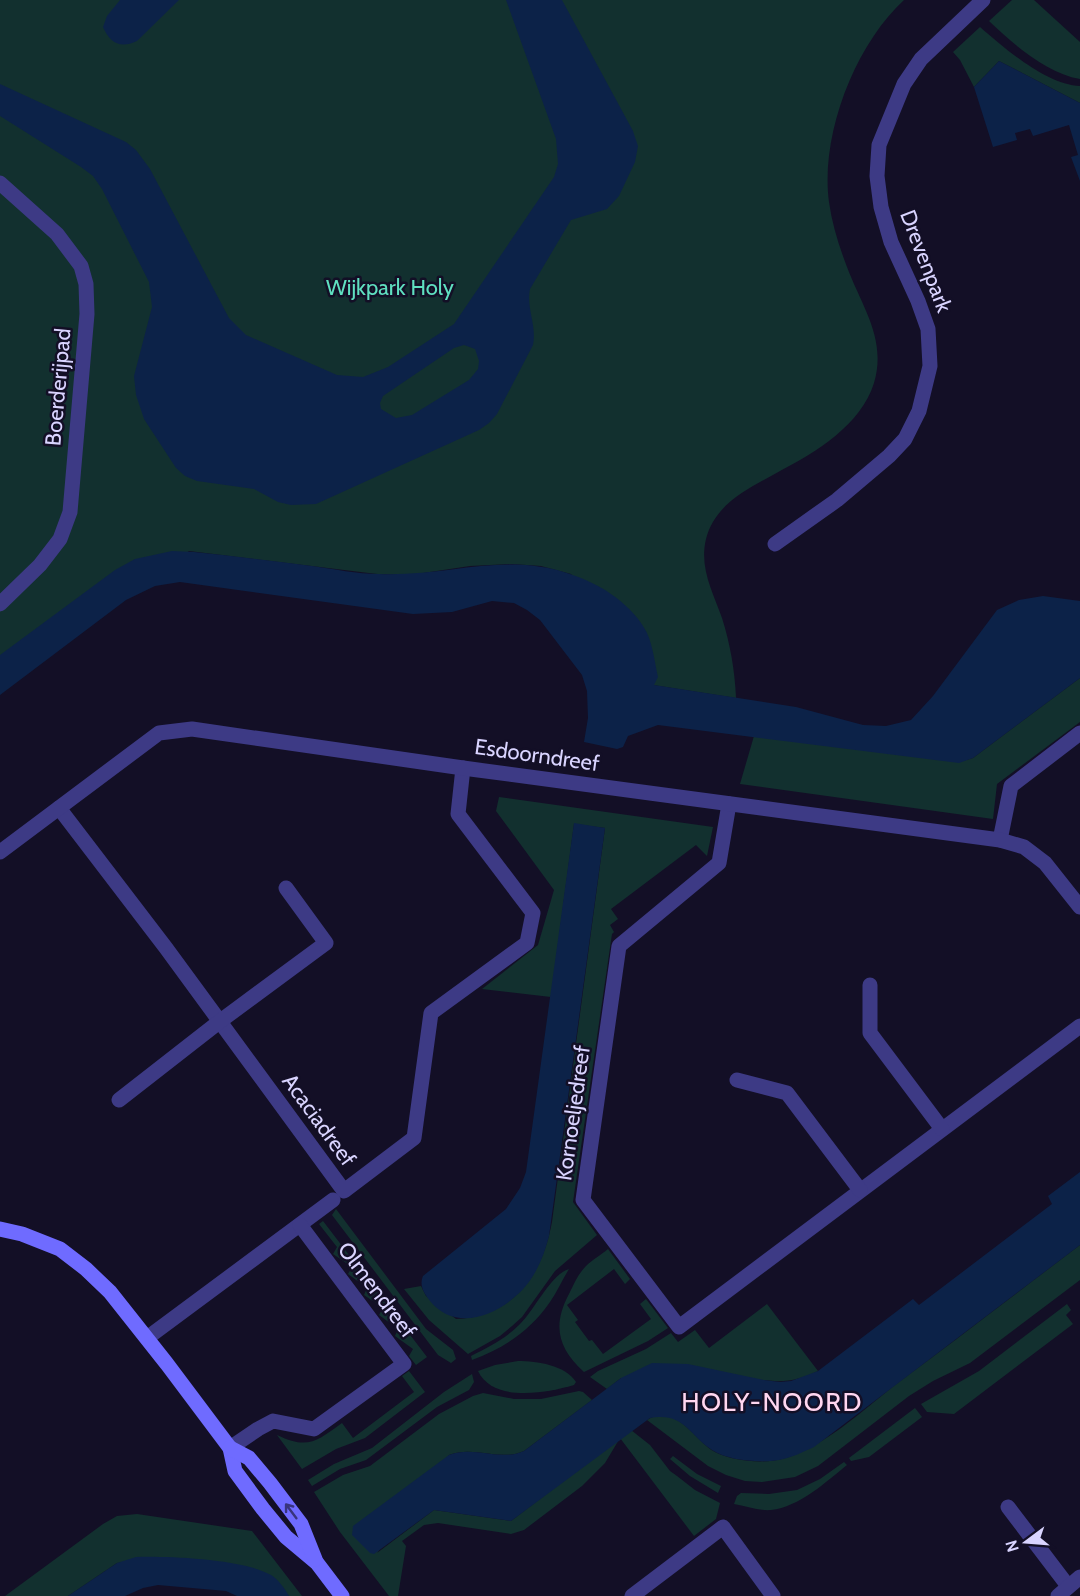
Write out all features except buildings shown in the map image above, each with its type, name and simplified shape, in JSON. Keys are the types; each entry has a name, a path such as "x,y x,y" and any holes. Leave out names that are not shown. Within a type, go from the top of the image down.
{"street":[{"name":"Drevenpark","path":"775,544 837,500 889,456 905,439 919,411 930,366 928,329 918,301 891,243 881,207 877,176 879,145 904,84 915,67 983,0"},
{"name":"Boerderijpad","path":"0,183 57,234 81,266 86,284 87,314 70,512 60,539 40,565 0,604"},
{"name":"Esdoorndreef","path":"0,852 159,733 192,729 1000,840 1024,847 1045,863 1080,907"},
{"path":"1000,840 1011,786 1080,733"},
{"name":"Acaciadreef","path":"58,808 166,948 344,1191 414,1138 431,1013 527,943 533,914 458,814 463,768"},
{"name":"Kornoeljedreef","path":"729,804 719,863 619,946 584,1200 679,1327 1080,1026"},
{"path":"119,1100 326,943 286,888"},
{"path":"870,985 870,1033 942,1129"},
{"path":"737,1080 787,1093 860,1190"},
{"name":"Acaciadreef","path":"147,1338 333,1200"},
{"name":"Olmendreef","path":"230,1448 273,1421 314,1429 404,1364 300,1225"},
{"path":"0,1229 22,1234 60,1249 110,1292 230,1448 235,1471 263,1509 286,1537 317,1563 342,1596"},
{"path":"230,1448 249,1458 302,1524 317,1563"},
{"path":"1008,1507 1068,1586"},
{"path":"632,1596 723,1527 773,1596"}],"green space":[{"name":"Wijkpark Holy","path":"0,0 904,0 870,41 856,66 836,121 830,148 829,202 836,235 875,338 877,367 874,383 859,412 836,436 735,498 717,516 706,539 704,560 727,637 736,698 653,685 571,574 541,566 512,564 470,566 410,575 377,574 189,551 0,677"},
{"path":"1012,0 1034,0 1080,42 1080,79 1067,76 1043,64 1019,48 989,21"},
{"path":"980,27 1013,55 1040,72 1067,84 1080,86 1080,103 999,61 974,87 960,60 953,52"},
{"path":"1080,678 1080,722 997,784 993,819 740,784 754,736 959,762 973,758"},
{"path":"499,797 713,827 707,856 696,845 611,909 618,919 610,925 614,932 573,1202 597,1235 555,1271 522,1317 500,1336 468,1354 429,1320 404,1289 421,1286 426,1296 456,1319 476,1316 494,1310 509,1301 533,1275 541,1259 552,1222 605,828 574,824 551,997 482,989 538,945 554,890 496,811"},
{"path":"336,1209 426,1329 453,1350 456,1359 451,1363 438,1355 332,1215"},
{"path":"323,1221 427,1357 416,1365 409,1356 413,1349 395,1336 398,1329 379,1315 383,1308 364,1295 367,1288 348,1274 352,1267 333,1254 337,1247 319,1224"},
{"path":"1080,1245 1080,1280 970,1363 909,1396 818,1466 795,1477 762,1482 745,1481 726,1475 708,1466 647,1420 657,1416 676,1419 708,1447 730,1458 766,1461 797,1454 842,1428"},
{"path":"608,1249 630,1279 625,1284 614,1269 567,1305 578,1320 575,1322 589,1341 592,1340 603,1354 651,1319 640,1304 646,1299 668,1328 648,1341 584,1372 563,1345 559,1326 564,1306 581,1272"},
{"path":"569,1269 550,1302 534,1322 505,1344 472,1360 471,1356 514,1330 525,1319 549,1285 562,1272"},
{"path":"767,1304 818,1371 805,1377 785,1381 621,1378 607,1389 590,1377 646,1349 671,1333 678,1342 695,1330 709,1348"},
{"path":"1067,1304 1071,1310 1066,1315 1073,1324 954,1414 927,1412 921,1404 979,1371"},
{"path":"518,1361 542,1363 558,1368 576,1382 574,1385 550,1391 508,1392 485,1381 478,1371"},
{"path":"409,1371 425,1392 365,1438 336,1449 302,1469 277,1435 305,1443 319,1439 342,1423 353,1438 414,1392 402,1376"},
{"path":"472,1374 474,1382 469,1390 437,1407 366,1460 340,1469 312,1486 308,1480 334,1464 372,1448 444,1392"},
{"path":"579,1391 592,1400 524,1451 506,1455 458,1452 449,1455 377,1553 434,1510 511,1521 620,1438 605,1463 582,1486 524,1530 511,1534 438,1523 424,1525 402,1541 406,1546 398,1596 389,1596 340,1532 314,1492 343,1475 370,1466 439,1414 473,1396 483,1393 514,1399 541,1399"},
{"path":"915,1408 922,1417 869,1457 851,1461 849,1458"},
{"path":"631,1430 650,1445 670,1471 695,1490 720,1503 716,1519 694,1536 620,1438"},
{"path":"673,1456 697,1474 721,1486 718,1493 690,1476 670,1459"},
{"path":"844,1462 847,1465 830,1479 812,1493 792,1504 766,1510 734,1504 741,1493 769,1494 797,1490 820,1479"},
{"path":"137,1514 252,1531 302,1596 289,1596 248,1567 158,1557 117,1563 68,1596 5,1596 103,1524 117,1516"}],"water":[{"path":"120,0 179,0 137,41 121,44 112,41 103,27 107,16"},
{"path":"506,0 562,0 633,131 638,146 635,162 619,196 607,209 571,220 530,289 529,303 534,330 533,345 497,414 489,423 479,430 316,504 291,505 278,502 254,489 197,481 185,476 176,468 144,419 136,395 134,376 152,307 149,282 102,189 93,176 0,116 0,84 126,142 136,150 150,169 229,318 246,335 337,375 363,377 388,367 454,324 554,177 558,164 556,139","holes":["464,345 475,349 479,361 478,369 469,380 412,415 396,418 381,409 380,403 383,396 454,348"]},
{"path":"999,61 1080,103 1080,181 1071,157 1078,155 1069,125 1033,136 1030,129 1015,133 1017,140 993,147 974,87"},
{"path":"172,551 223,555 371,574 408,574 489,565 515,565 541,567 569,574 605,590 626,606 638,619 647,633 652,649 658,677 654,685 796,707 863,725 886,726 911,720 933,696 997,610 1019,600 1043,596 1080,601 1080,678 973,758 959,763 658,725 628,736 623,747 617,749 584,742 588,718 587,691 582,675 540,620 514,603 492,601 452,612 413,614 180,582 155,586 126,600 0,695 0,655 115,570 135,559"},
{"path":"574,823 605,828 549,1236 542,1258 531,1279 510,1301 484,1315 469,1318 455,1317 442,1312 430,1301 423,1289 422,1280 423,1276 506,1209 520,1188 526,1172"},
{"path":"1080,1172 1080,1245 814,1447 779,1460 736,1459 712,1450 678,1421 671,1418 650,1418 511,1521 434,1510 374,1554 370,1553 352,1535 353,1526 449,1455 468,1452 506,1455 524,1451 621,1378 652,1363 688,1364 780,1382 791,1381 818,1371 913,1299 919,1305 1052,1204 1048,1196"},
{"path":"136,1557 185,1558 243,1565 271,1575 289,1596 237,1596 226,1591 158,1585 143,1588 125,1596 68,1596 117,1563"}],"district":[{"name":"HOLY-NOORD","path":"772,1402"}]}
